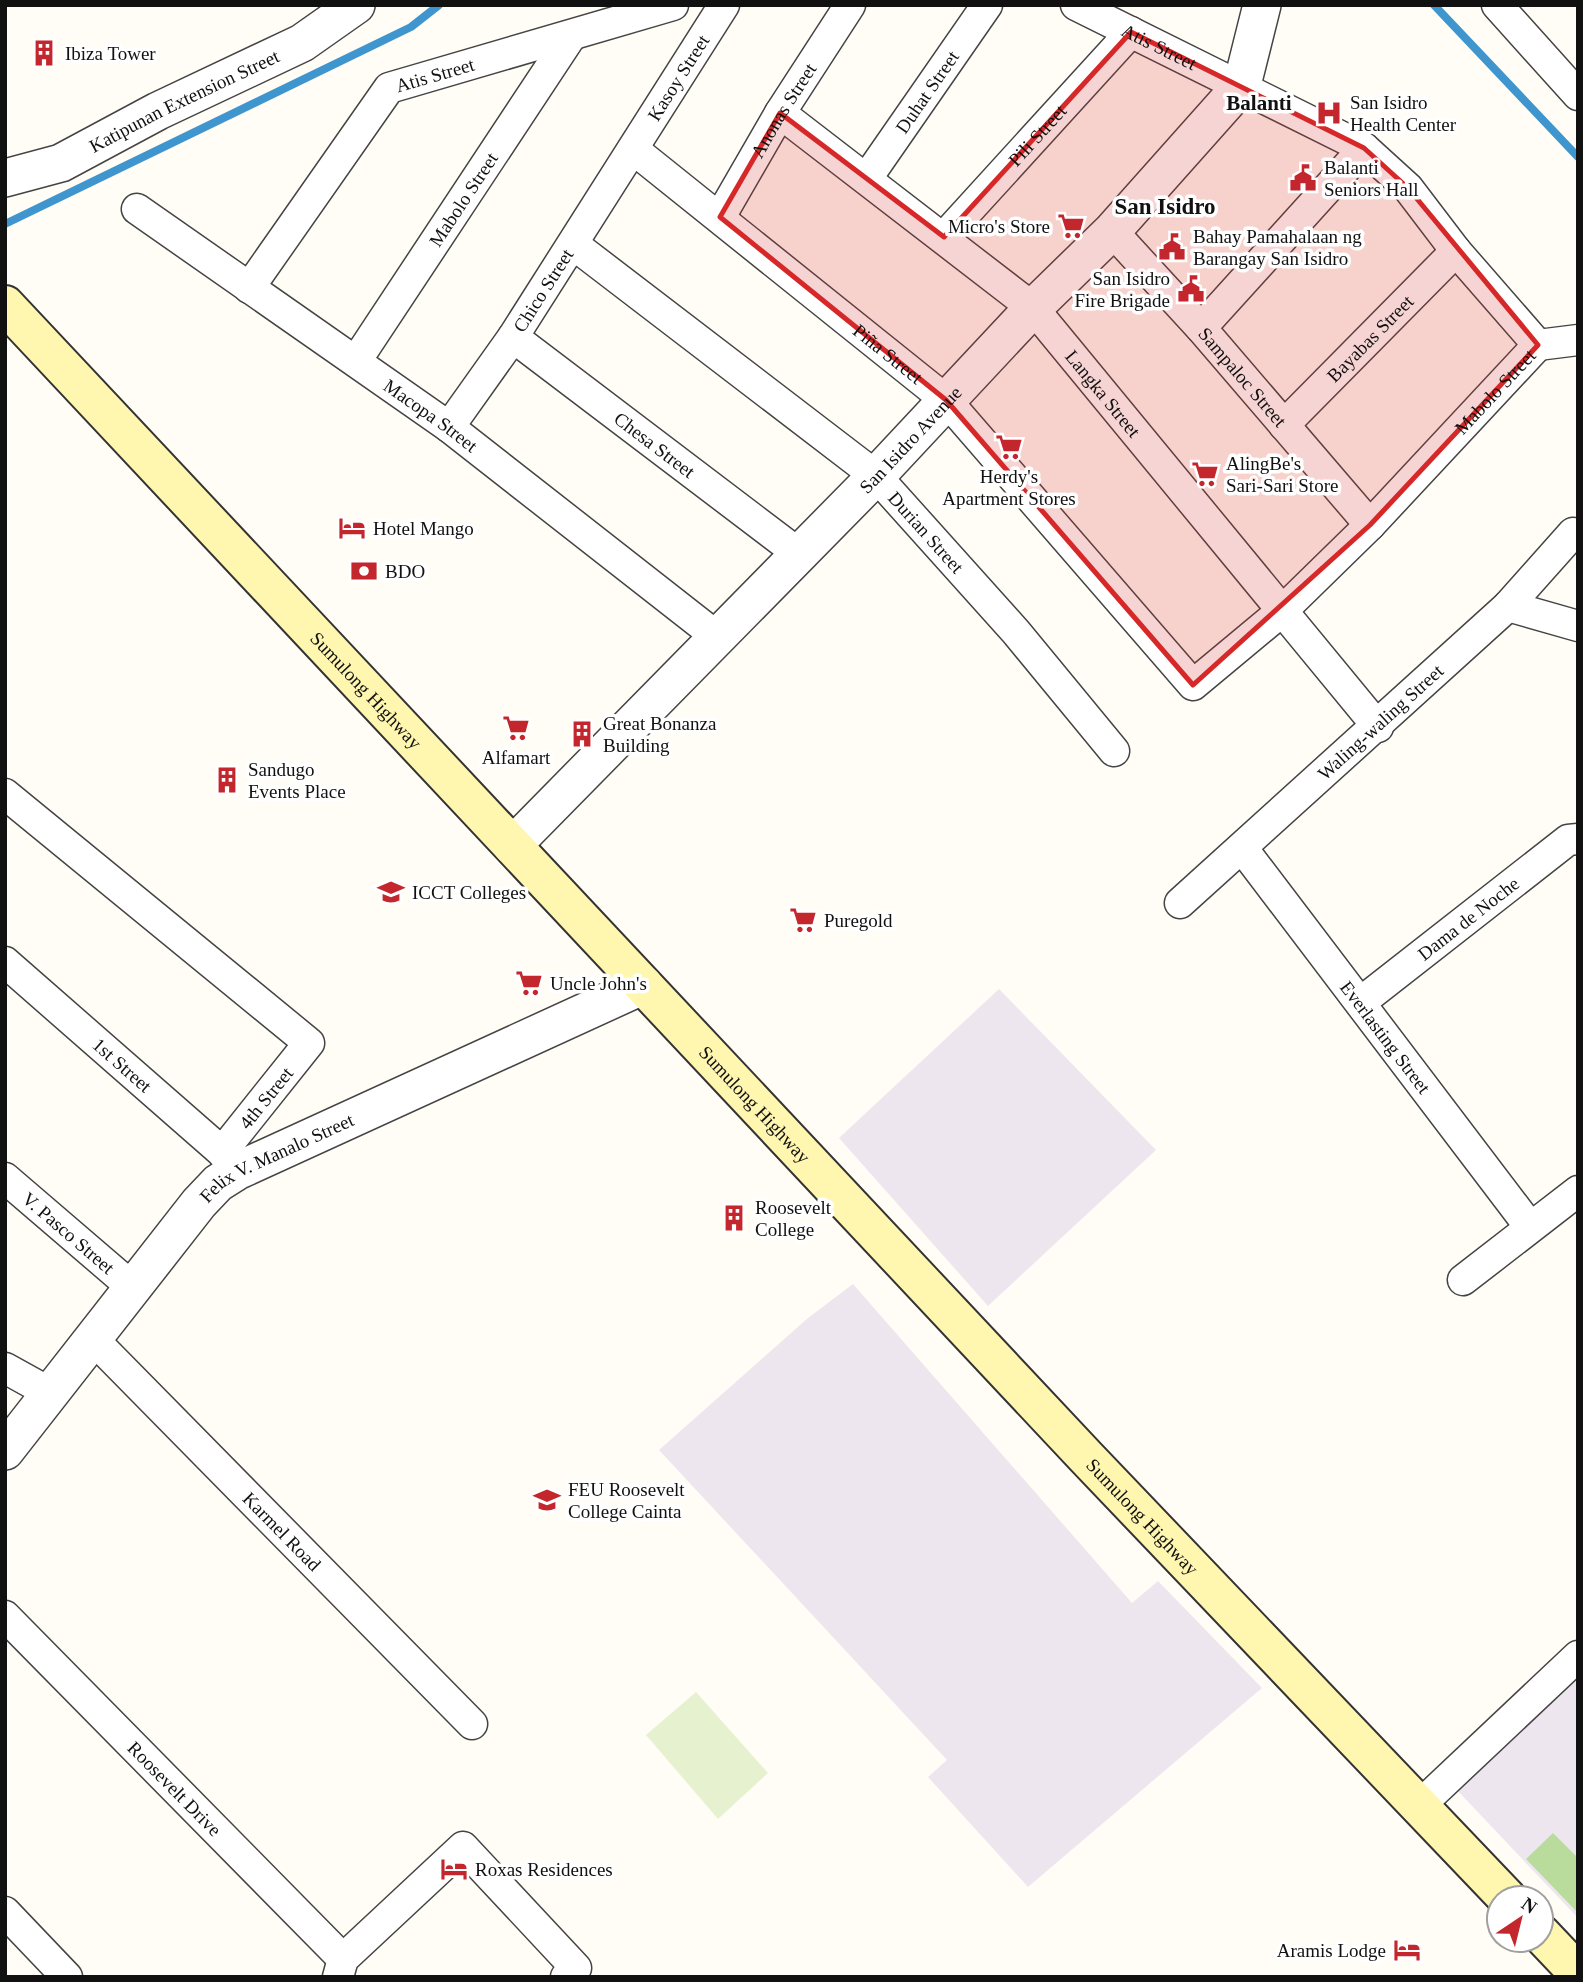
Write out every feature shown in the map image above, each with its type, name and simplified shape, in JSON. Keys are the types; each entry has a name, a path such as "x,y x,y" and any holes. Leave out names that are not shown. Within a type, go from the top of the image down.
{"main road":[{"name":"Sumulong Highway","path":"5,305 354,673 512,846 1494,1884"},
{"path":"1555,1954 1566,1970"}],"street":[{"name":"Katipunan Extension Street","path":"5,178 61,163 158,111 302,43 356,5"},
{"name":"Atis Street","path":"249,288 389,88 673,5"},
{"name":"Kasoy Street","path":"634,149 724,5"},
{"name":"Anonas Street","path":"720,217 780,113 850,5"},
{"name":"Duhat Street","path":"867,178 987,5"},
{"name":"Atis Street","path":"1076,5 1242,85"},
{"name":"San Isidro Avenue","path":"512,846 876,475 1032,308 1112,231 1242,85 1262,5"},
{"path":"1497,5 1578,94"},
{"name":"Pili Street","path":"944,237 1131,32"},
{"name":"Mabolo Street","path":"356,361 571,36"},
{"name":"Mabolo Street","path":"1193,685 1282,611 1370,525 1538,345 1456,251 1408,188 1364,148 1242,85"},
{"name":"Langka Street","path":"780,113 944,237 1032,308 1378,727"},
{"path":"1201,328 1364,148"},
{"name":"Piña Street","path":"634,149 946,400 1193,685"},
{"name":"Chico Street","path":"449,428 513,337 634,149"},
{"name":"Macopa Street","path":"137,209 449,428 716,636"},
{"name":"Sampaloc Street","path":"1112,231 1201,328 1370,525"},
{"name":"Durian Street","path":"573,244 876,475 1016,632 1114,751"},
{"name":"Bayabas Street","path":"1284,425 1456,251"},
{"name":"Chesa Street","path":"513,337 799,554"},
{"path":"1538,345 1578,340"},
{"name":"Waling-waling Street","path":"1180,903 1378,727 1507,606 1573,533"},
{"path":"1507,606 1578,626"},
{"name":"4th Street","path":"5,794 309,1043 229,1161"},
{"name":"Dama de Noche","path":"1361,1002 1568,840 1578,839"},
{"name":"Everlasting Street","path":"1243,849 1530,1227"},
{"name":"1st Street","path":"5,962 229,1161"},
{"name":"Felix V. Manalo Street","path":"5,1451 52,1394 132,1287 218,1183 229,1161 644,985"},
{"name":"V. Pasco Street","path":"5,1178 132,1287"},
{"path":"1463,1280 1578,1191"},
{"name":"Karmel Road","path":"92,1338 472,1724"},
{"path":"5,1368 52,1394"},
{"name":"Roosevelt Drive","path":"5,1616 341,1968 463,1847 576,1968 566,1977"},
{"path":"1419,1806 1578,1656"},
{"path":"5,1912 67,1977"}],"highlighted area":[{"path":"1131,32 1364,148 1408,188 1538,345 1370,525 1193,685 946,400 720,217 780,113 944,237"}],"shaded area":[{"path":"999,989 1156,1150 988,1306 839,1138"},
{"path":"853,1284 1132,1603 1158,1581 1262,1688 1028,1887 928,1777 947,1760 659,1450 808,1318"},
{"path":"1578,1667 1578,1918 1555,1894 1555,1884 1546,1884 1455,1788"}],"green space":[{"path":"696,1692 768,1773 718,1819 646,1735"},
{"path":"1553,1833 1578,1858 1578,1913 1555,1889 1555,1884 1550,1884 1526,1859"}],"waterway":[{"path":"5,224 411,27 439,5"},
{"path":"1434,5 1578,157"}],"place":[{"name":"Ibiza Tower","path":"44,53"},
{"name":"San Isidro Health Center","path":"1329,113"},
{"name":"Balanti Seniors Hall","path":"1303,178"},
{"name":"Micro's Store","path":"1071,226"},
{"name":"Bahay Pamahalaan ng Barangay San Isidro","path":"1172,247"},
{"name":"San Isidro Fire Brigade","path":"1191,289"},
{"name":"Herdy's Apartment Stores","path":"1009,447"},
{"name":"AlingBe's Sari-Sari Store","path":"1205,474"},
{"name":"Hotel Mango","path":"352,528"},
{"name":"BDO","path":"364,571"},
{"name":"Alfamart","path":"516,728"},
{"name":"Great Bonanza Building","path":"582,734"},
{"name":"Sandugo Events Place","path":"227,780"},
{"name":"ICCT Colleges","path":"391,892"},
{"name":"Puregold","path":"803,920"},
{"name":"Uncle John's","path":"529,983"},
{"name":"Roosevelt College","path":"734,1218"},
{"name":"FEU Roosevelt College Cainta","path":"547,1500"},
{"name":"Roxas Residences","path":"454,1869"},
{"name":"Aramis Lodge","path":"1407,1950"}],"district":[{"name":"Balanti","path":"1259,103"},
{"name":"San Isidro","path":"1165,206"}]}
